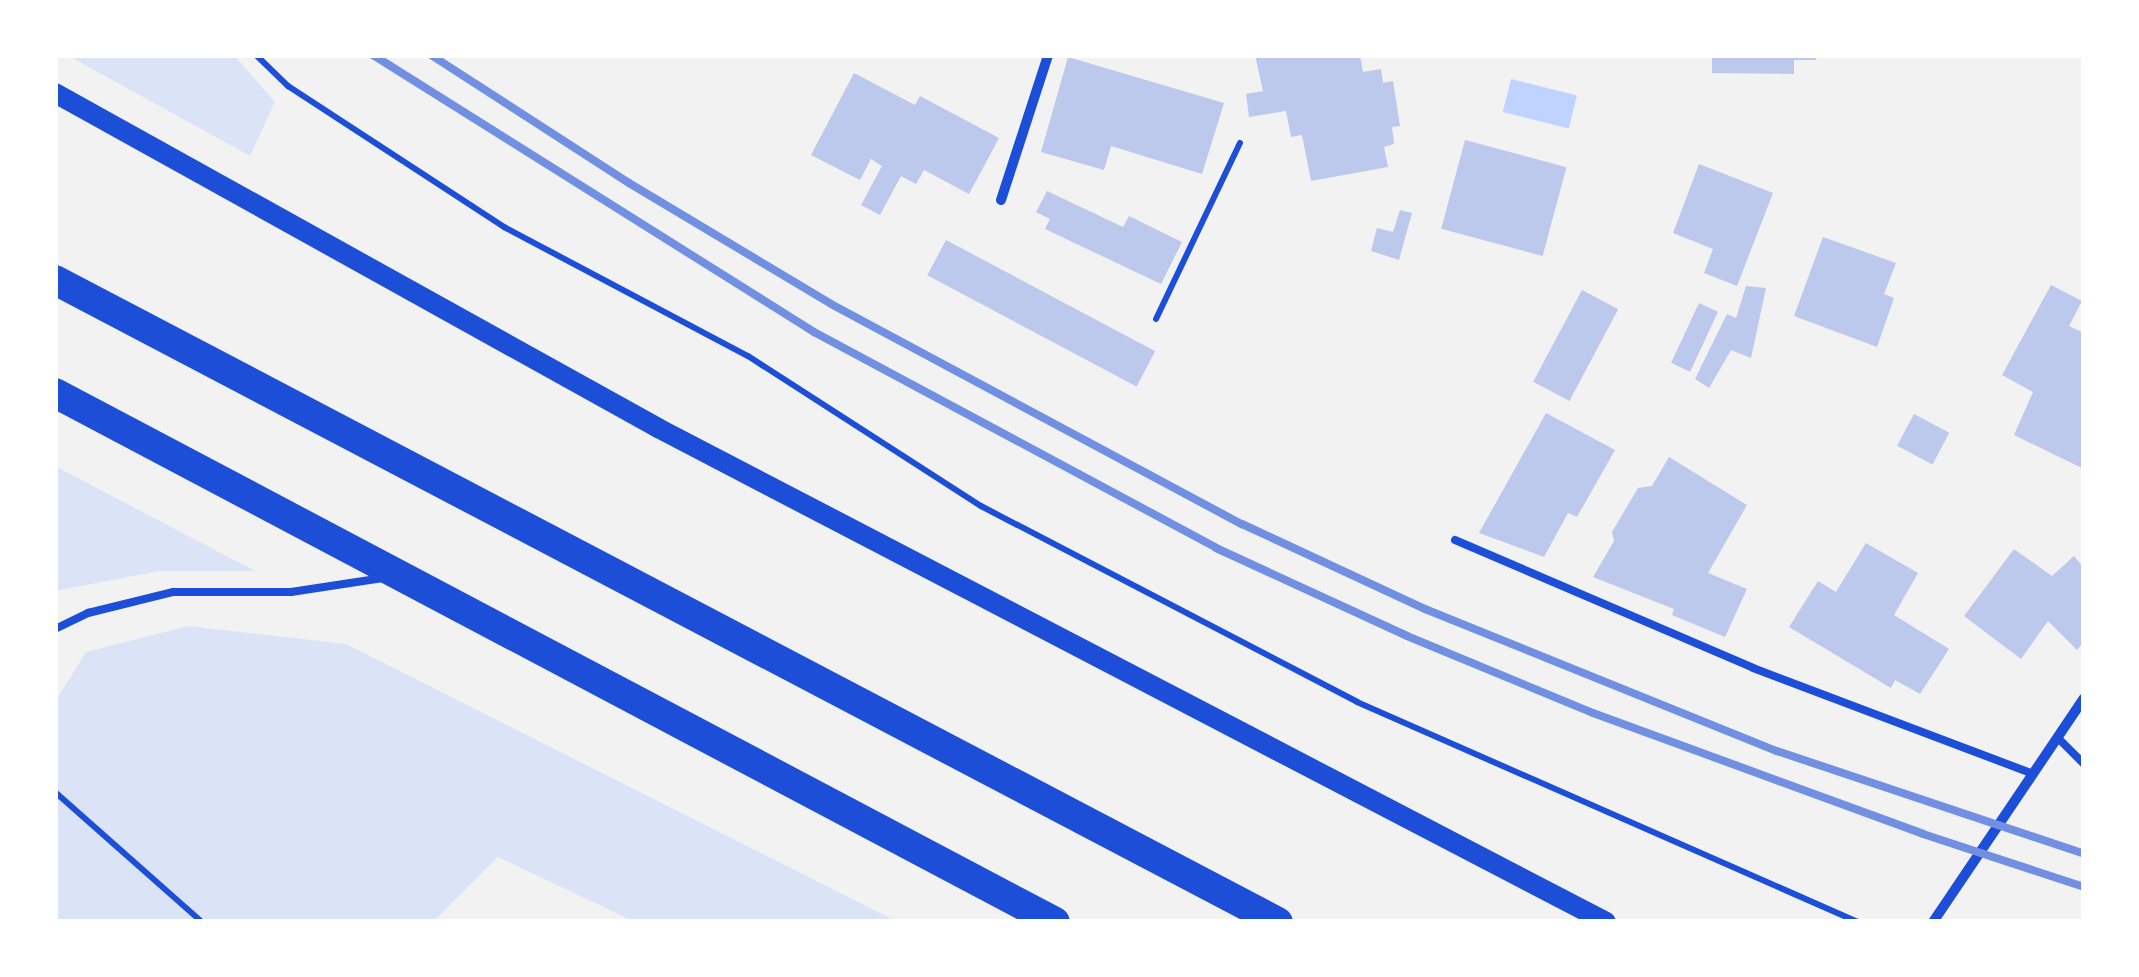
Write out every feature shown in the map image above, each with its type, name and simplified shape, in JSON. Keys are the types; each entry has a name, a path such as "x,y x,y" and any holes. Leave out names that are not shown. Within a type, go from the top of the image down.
{"highway":[{"path":"55,280 1278,922"},
{"path":"55,393 1055,922"}],"main road":[{"path":"55,93 710,456 1606,922"}],"street":[{"path":"1000,200 1048,55"},
{"path":"1933,922 2084,698"}],"lane":[{"path":"1455,540 1753,668 2031,773"},
{"path":"55,629 88,613 174,592 291,592 399,576"},
{"path":"2057,737 2084,764"}],"path":[{"path":"256,55 288,86 504,228 748,356 981,506 1357,702 1858,922"},
{"path":"1156,319 1240,143"},
{"path":"55,792 202,922"}],"shaded area":[{"path":"67,55 234,55 275,102 250,156"},
{"path":"55,466 255,571 159,571 55,591"},
{"path":"188,626 346,644 898,922 635,922 498,857 433,922 55,922 55,702 86,652"}],"water":[{"path":"1511,79 1577,95 1569,128 1503,112"}],"building":[{"path":"1255,55 1360,55 1363,72 1381,69 1383,83 1393,81 1400,126 1392,127 1394,144 1384,147 1388,167 1311,181 1302,135 1291,137 1286,111 1249,117 1246,94 1263,91"},
{"path":"1712,55 1816,55 1816,60 1794,60 1794,74 1712,73"},
{"path":"1068,57 1224,103 1202,174 1111,146 1104,170 1041,152"},
{"path":"854,73 915,105 920,96 999,138 969,194 924,170 916,184 901,176 880,215 861,205 882,166 871,159 860,180 811,155"},
{"path":"1465,140 1566,167 1543,256 1441,229"},
{"path":"1699,164 1773,193 1737,286 1704,273 1713,249 1673,233"},
{"path":"1047,191 1123,227 1129,216 1182,242 1161,284 1045,229 1050,219 1036,212"},
{"path":"1400,210 1412,213 1399,260 1371,251 1377,228 1393,232"},
{"path":"1823,237 1896,263 1884,294 1894,298 1877,347 1794,316"},
{"path":"946,240 1155,351 1136,387 927,275"},
{"path":"2051,285 2082,301 2069,326 2084,333 2084,469 2014,435 2033,392 2002,375"},
{"path":"1746,286 1766,288 1751,358 1731,350 1709,388 1695,379 1727,314 1736,318"},
{"path":"1582,290 1618,309 1569,401 1533,382"},
{"path":"1699,303 1718,312 1690,372 1671,363"},
{"path":"1546,413 1615,450 1577,517 1568,513 1544,557 1479,533"},
{"path":"1914,414 1949,433 1932,465 1897,446"},
{"path":"1669,457 1747,505 1708,573 1747,589 1725,637 1672,615 1674,609 1593,577 1614,541 1612,532 1638,488 1652,486"},
{"path":"1866,543 1918,573 1894,615 1949,649 1920,694 1895,680 1891,688 1789,627 1818,581 1836,592"},
{"path":"2014,549 2052,576 2074,556 2084,568 2084,642 2077,650 2048,621 2021,659 1964,616"}],"railway":[{"path":"373,55 814,332 1216,548 1407,636 1593,713 1923,834 2084,887"},
{"path":"431,55 629,183 831,304 1242,524 1425,609 1777,751 2084,854"}]}
